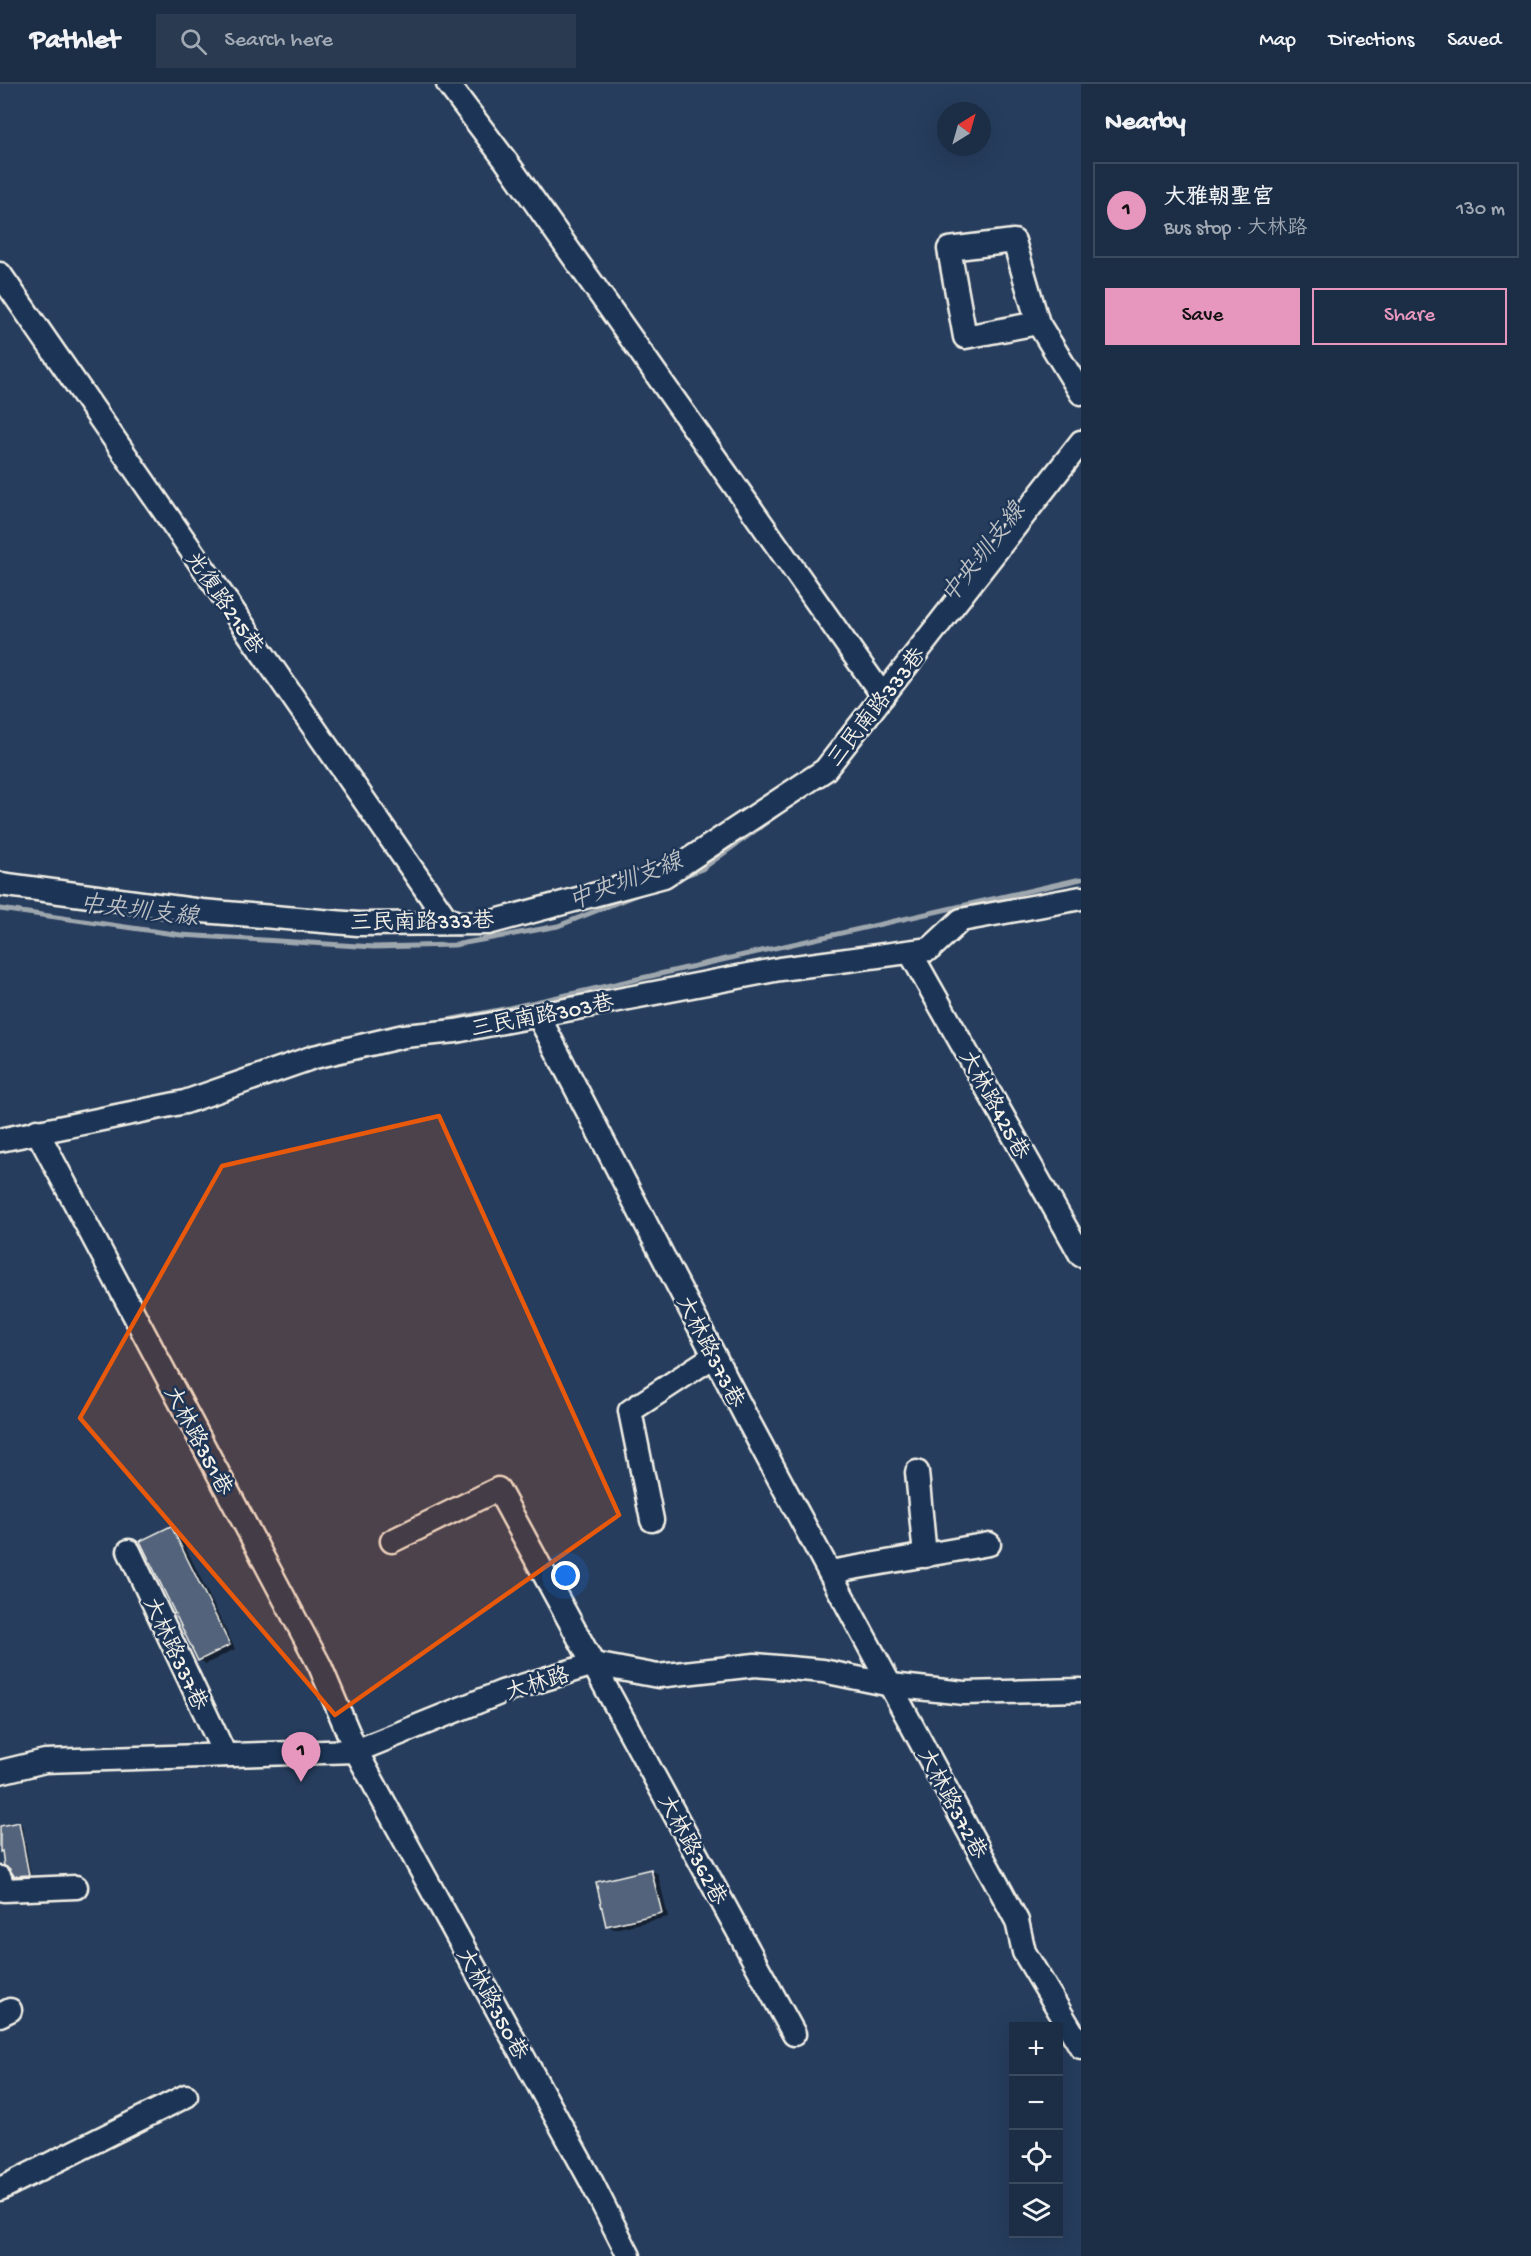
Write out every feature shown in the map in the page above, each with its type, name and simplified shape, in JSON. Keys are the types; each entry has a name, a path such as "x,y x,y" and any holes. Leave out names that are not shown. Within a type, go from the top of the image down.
{"street":[{"path":"448,84 506,161 883,696"},
{"path":"1038,323 965,338 949,249 1014,241 1038,323 1081,393"},
{"name":"光復路215巷","path":"0,274 445,917 458,923"},
{"name":"三民南路333巷","path":"0,884 202,911 358,924 488,923 664,876 825,770 1081,442"},
{"name":"三民南路303巷","path":"0,1140 185,1102 314,1056 404,1036 456,1030 780,969 930,949 961,920 1081,898"},
{"name":"大林路425巷","path":"910,952 1081,1255"},
{"name":"大林路373巷","path":"538,1015 714,1356 891,1685"},
{"name":"大林路351巷","path":"37,1131 320,1666 356,1751"},
{"path":"652,1520 630,1411 714,1356"},
{"path":"917,1472 925,1556"},
{"name":"大林路362巷","path":"392,1541 498,1489 794,2034"},
{"path":"830,1572 989,1544"},
{"name":"大林路337巷","path":"129,1551 225,1755"},
{"name":"大林路","path":"0,1772 45,1761 356,1751 502,1692 594,1664 658,1677 755,1665 823,1671 891,1685 964,1692 1081,1690"},
{"name":"大林路372巷","path":"891,1685 1017,1921 1024,1952 1081,2047"},
{"name":"大林路350巷","path":"356,1751 590,2179 628,2256"},
{"path":"0,1878 4,1890 76,1887"},
{"path":"0,2189 186,2096"}],"highlighted area":[{"path":"439,1116 619,1515 335,1715 80,1418 222,1166"}],"building":[{"path":"171,1526 230,1645 198,1661 140,1541"},
{"path":"19,1822 29,1875 14,1876 9,1868 4,1866 2,1851 0,1852 0,1826"},
{"path":"651,1869 662,1913 606,1926 596,1882"}],"waterway":[{"name":"中央圳支線","path":"681,877 702,869 778,814"},
{"path":"438,1022 1081,879"},
{"name":"中央圳支線","path":"0,909 181,935 374,947 454,945 558,926 641,893"}],"place":[{"name":"大雅朝聖宮","path":"301,1782"}]}
